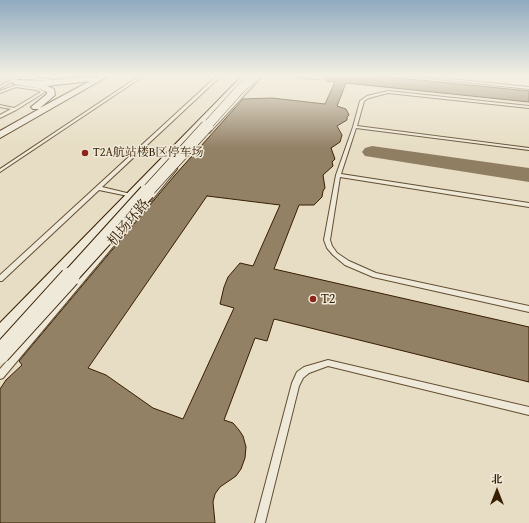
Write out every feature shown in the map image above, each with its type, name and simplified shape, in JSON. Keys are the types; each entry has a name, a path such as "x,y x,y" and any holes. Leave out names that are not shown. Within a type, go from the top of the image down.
{"street":[{"path":"0,135 45,99"},
{"path":"0,135 62,99"},
{"name":"机场环路","path":"0,336 133,196 230,99"},
{"name":"机场环路","path":"0,354 231,99"}],"lane":[{"path":"0,117 31,99"},
{"path":"0,171 107,99"},
{"path":"0,279 194,99"},
{"name":"机场环路","path":"0,375 235,99"},
{"path":"364,99 362,101 355,127 338,175 327,240 329,247 335,254 347,263 375,275 529,309"},
{"path":"458,99 529,107"},
{"path":"0,106 15,109"},
{"path":"0,111 6,108"},
{"path":"355,127 529,149"},
{"path":"338,175 529,205"},
{"path":"98,188 133,196"},
{"path":"260,523 295,386 300,375 307,370 328,363 529,411"}],"building":[{"name":"T2","path":"243,99 284,99 325,104 327,99 340,99 337,106 346,109 349,115 347,120 337,126 342,135 340,142 331,148 335,159 332,162 333,166 323,175 325,188 322,197 314,205 299,205 274,269 529,327 529,382 274,319 267,341 255,338 224,420 233,423 239,430 243,436 246,447 245,458 241,469 236,476 220,487 215,494 213,502 215,523 0,523 0,389 6,380 22,365 19,361 175,175","holes":["207,196 280,205 253,266 240,263 228,277 220,304 234,308 183,419 153,408 106,375 88,368"]},
{"name":"T2","path":"504,99 529,99 529,102"}],"taxiway":[{"path":"372,152 529,175"}],"place":[{"name":"T2A航站楼B区停车场","path":"85,153"},
{"name":"T2","path":"313,299"}]}
